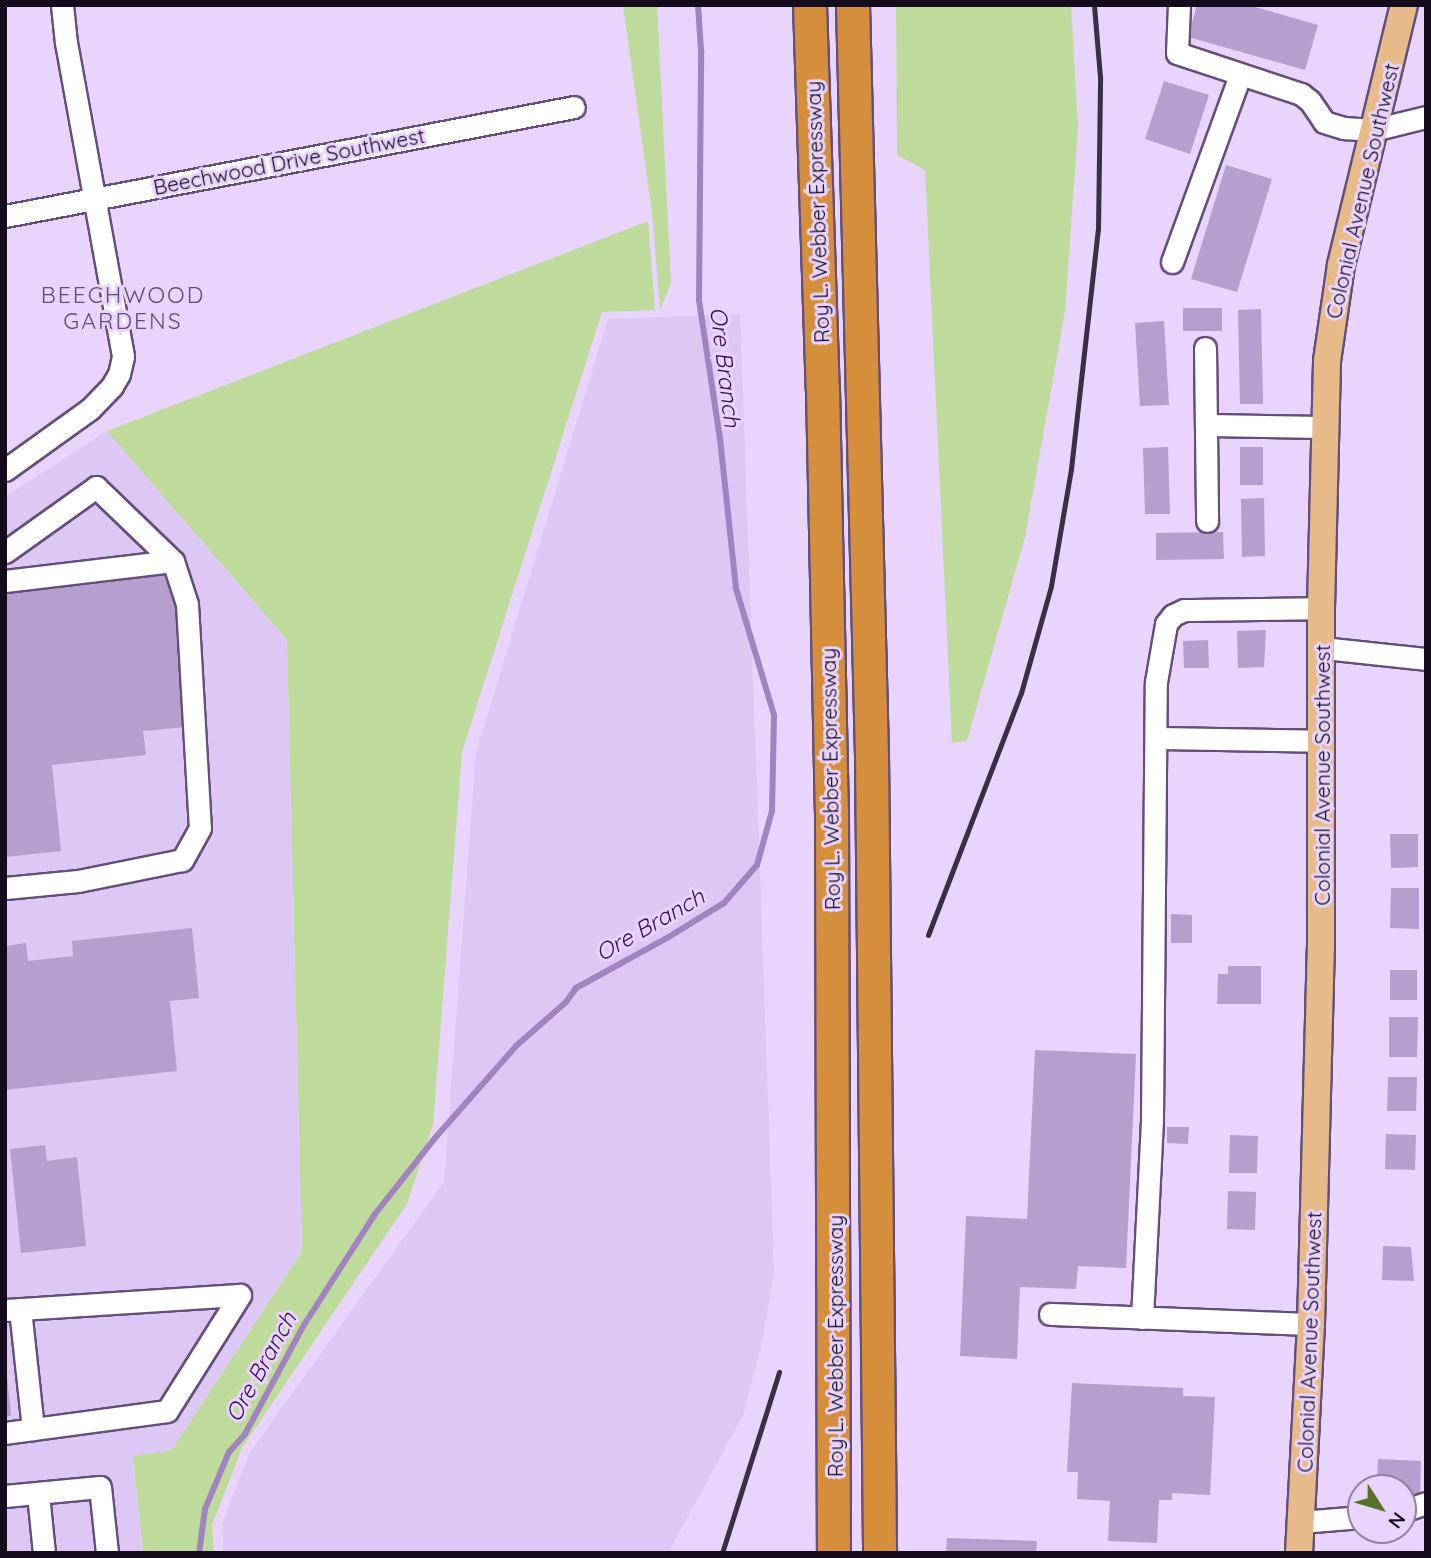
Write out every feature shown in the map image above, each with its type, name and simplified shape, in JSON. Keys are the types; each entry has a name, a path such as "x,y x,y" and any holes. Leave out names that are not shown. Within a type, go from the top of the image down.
{"highway":[{"name":"Roy L. Webber Expressway","path":"810,5 823,389 832,811 834,1553"},
{"name":"Roy L. Webber Expressway","path":"853,5 873,784 880,1553"}],"main road":[{"name":"Colonial Avenue Southwest","path":"1298,1553 1311,1324 1323,741 1321,608 1324,427 1331,324 1373,130 1404,5"}],"street":[{"path":"5,470 74,423 112,386 119,374 123,356 66,43 62,5"},
{"path":"1179,5 1177,53 1306,96 1324,122 1344,128 1373,130 1426,117"},
{"path":"1172,261 1240,75"},
{"name":"Beechwood Drive Southwest","path":"5,216 574,107"},
{"path":"1205,348 1207,521"},
{"path":"1206,425 1324,427"},
{"path":"5,552 96,487 173,561 187,604 200,828 182,860 78,881 5,888"},
{"path":"5,581 173,561"},
{"path":"1142,1318 1152,1118 1151,918 1156,738 1160,652 1166,624 1173,615 1184,610 1321,608"},
{"path":"1322,648 1426,659"},
{"path":"1156,738 1323,741"},
{"path":"5,1433 167,1411 240,1295 13,1310 33,1429"},
{"path":"1050,1314 1311,1324"},
{"path":"5,1496 100,1487 107,1553"},
{"path":"38,1494 44,1553"},
{"path":"1301,1522 1347,1518"}],"shaded area":[{"path":"740,314 774,1273 761,1347 743,1415 668,1553 224,1553 222,1524 250,1452 444,1182 476,753 608,319"},
{"path":"107,431 287,640 302,1251 172,1450 133,1456 143,1553 5,1553 5,497"}],"green space":[{"path":"623,5 657,5 671,283 660,310 653,221"},
{"path":"896,5 1071,5 1078,128 1065,311 1025,537 967,741 952,743 925,170 897,155"},
{"path":"648,221 655,310 602,312 462,752 433,1125 407,1204 242,1448 212,1525 214,1553 143,1553 133,1456 172,1450 302,1251 287,640 107,431"}],"building":[{"path":"1197,5 1248,5 1318,25 1305,70 1188,37"},
{"path":"1164,81 1209,95 1190,154 1145,139"},
{"path":"1226,165 1272,179 1237,292 1191,279"},
{"path":"1183,308 1222,308 1222,331 1183,331"},
{"path":"1261,309 1263,404 1240,404 1238,310"},
{"path":"1164,321 1169,405 1140,406 1135,323"},
{"path":"1168,447 1170,514 1145,514 1143,448"},
{"path":"1240,447 1263,447 1263,485 1240,485"},
{"path":"1264,498 1265,556 1242,557 1241,499"},
{"path":"1223,532 1224,559 1156,560 1156,533"},
{"path":"172,573 187,727 143,731 146,755 52,765 61,851 5,857 5,590"},
{"path":"1266,630 1264,667 1238,668 1237,631"},
{"path":"1208,640 1209,668 1184,668 1183,641"},
{"path":"1390,834 1418,834 1418,867 1391,868"},
{"path":"1391,888 1419,888 1419,929 1390,928"},
{"path":"1171,914 1192,915 1192,943 1171,943"},
{"path":"192,928 199,998 170,1001 177,1071 5,1090 5,946 26,943 28,961 73,956 72,941"},
{"path":"1228,966 1261,966 1261,1004 1217,1004 1218,974 1228,974"},
{"path":"1390,970 1417,970 1417,1000 1390,1000"},
{"path":"1389,1017 1418,1017 1417,1057 1389,1057"},
{"path":"1035,1050 1136,1054 1126,1268 1078,1266 1076,1289 1020,1287 1017,1359 960,1356 966,1216 1027,1219"},
{"path":"1388,1077 1417,1077 1416,1111 1387,1111"},
{"path":"1167,1127 1189,1127 1188,1144 1167,1143"},
{"path":"1386,1134 1416,1135 1415,1170 1385,1169"},
{"path":"1230,1135 1258,1136 1257,1173 1229,1173"},
{"path":"45,1145 47,1161 77,1157 86,1246 21,1253 10,1149"},
{"path":"1228,1191 1256,1192 1255,1230 1227,1229"},
{"path":"1383,1246 1411,1247 1414,1281 1382,1280"},
{"path":"7,1376 11,1416 5,1417 5,1377"},
{"path":"1072,1383 1183,1388 1183,1396 1215,1397 1210,1495 1172,1493 1172,1500 1159,1500 1157,1543 1108,1541 1110,1501 1077,1499 1078,1472 1067,1472"},
{"path":"1378,1459 1421,1461 1420,1496 1417,1496 1417,1474 1377,1474"},
{"path":"947,1538 1037,1541 1036,1553 946,1553"}],"waterway":[{"name":"Ore Branch","path":"199,1553 205,1509 229,1452 245,1434 304,1325 375,1214 435,1138 516,1046 566,1002 576,988 724,903 757,865 772,811 774,715 736,588 720,439 699,300 701,50 698,5"}],"railway":[{"path":"928,935 1021,693 1051,586 1071,469 1098,229 1100,77 1094,5"},
{"path":"722,1553 779,1372"}],"district":[{"name":"BEECHWOOD GARDENS","path":"123,308"}]}
